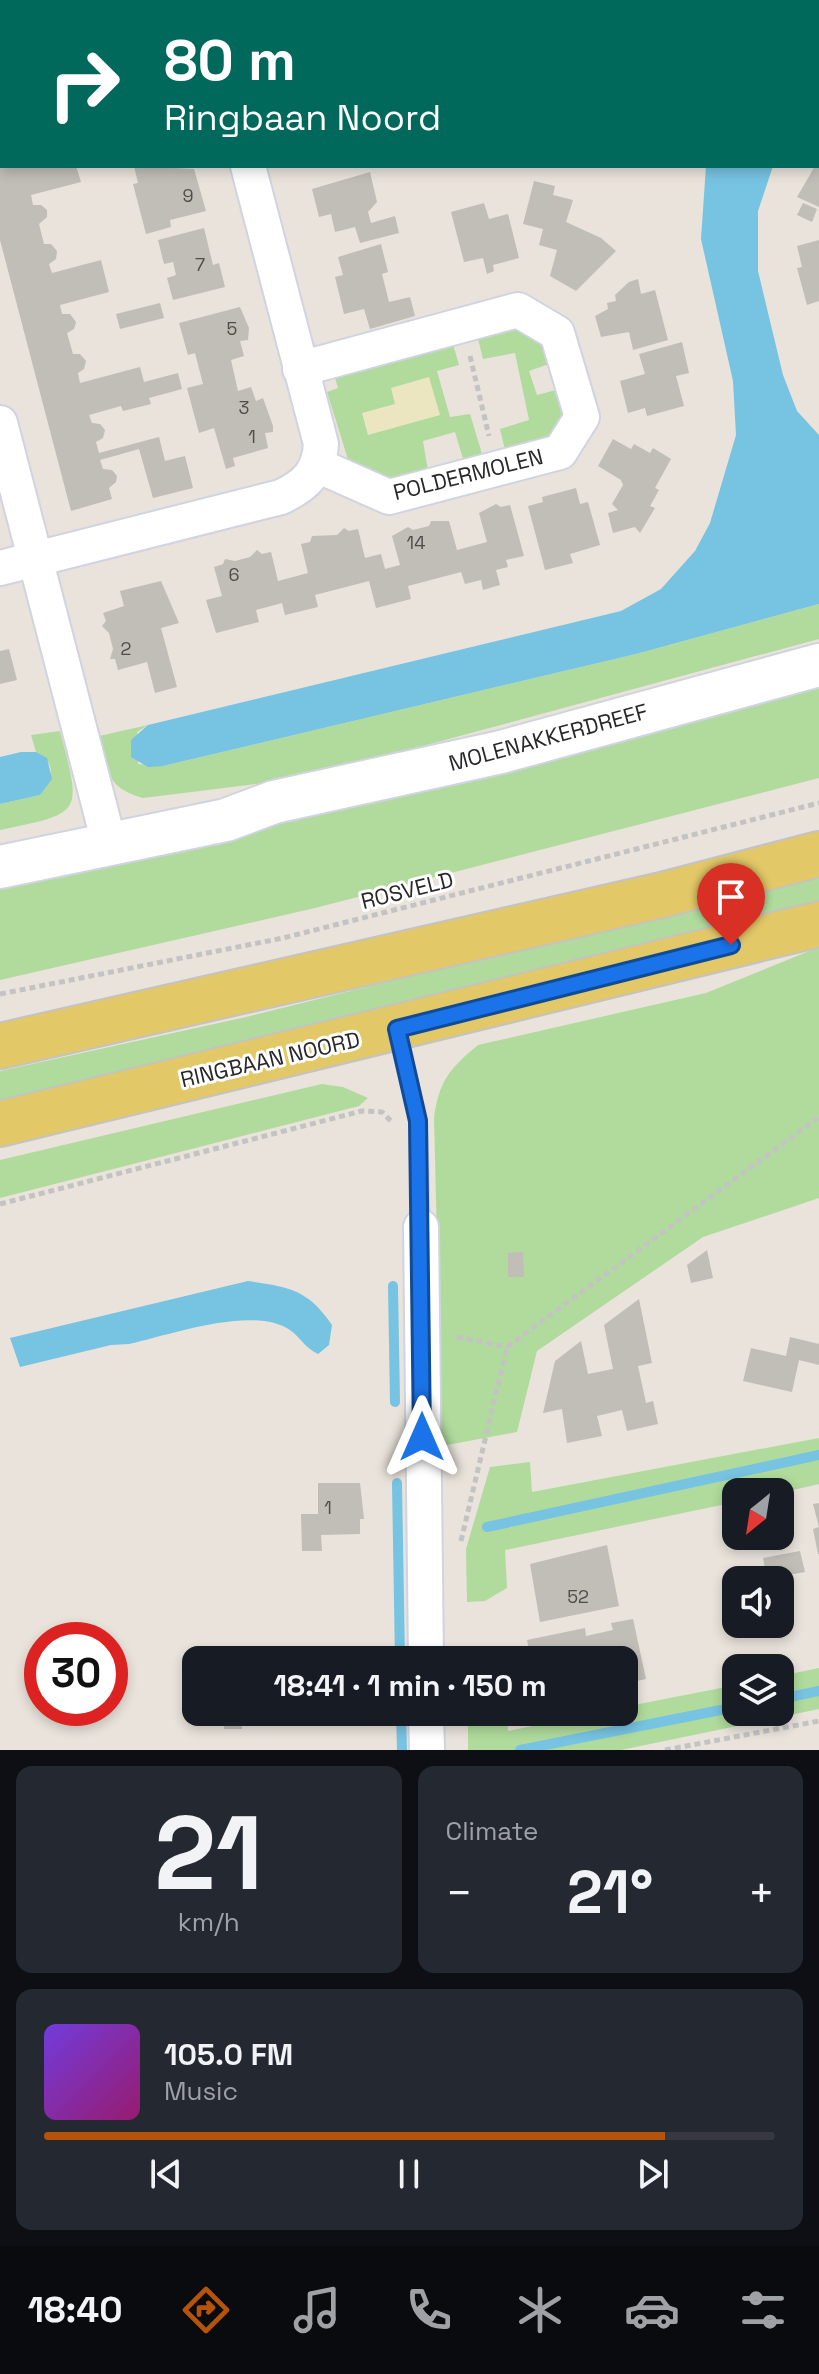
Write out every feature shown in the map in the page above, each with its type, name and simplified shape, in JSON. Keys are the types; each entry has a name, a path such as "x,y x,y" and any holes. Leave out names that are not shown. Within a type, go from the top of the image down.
{"main road":[{"path":"0,1046 662,895 819,854"},
{"name":"RINGBAAN NOORD","path":"0,1124 819,924"}],"street":[{"path":"0,568 281,497 302,487 319,466 321,444 249,168"},
{"name":"POLDERMOLEN","path":"300,369 518,310 557,333 582,417 560,452 389,497 319,466"},
{"path":"0,423 106,833"},
{"name":"MOLENAKKERDREEF","path":"0,846 226,820 274,802 501,752 819,665"},
{"name":"MOLENAKKERDREEF","path":"0,867 106,833"},
{"path":"421,1227 426,1646"},
{"path":"426,1726 427,1750"}],"lane":[{"path":"397,1029 418,1121 421,1227"}],"path":[{"path":"462,325 497,468"},
{"name":"ROSVELD","path":"0,994 283,938 819,803"},
{"path":"0,1204 362,1111 382,1112 394,1129"},
{"path":"460,1547 507,1347 819,1117"},
{"path":"421,1329 507,1347"},
{"path":"665,1750 819,1721"}],"green space":[{"path":"522,323 545,337 552,363 529,371 537,395 560,389 567,414 554,441 506,454 500,429 529,420 515,353 483,359 477,335"},
{"path":"453,344 459,365 437,371 450,417 470,414 483,457 464,462 455,432 423,441 428,471 389,480 351,469 327,392 338,388 333,371"},
{"path":"819,604 819,639 304,778 143,798 121,789 110,776 99,736 148,725 137,732 138,764 163,766 636,654"},
{"path":"819,688 819,778 315,908 0,980 0,880 547,756"},
{"path":"60,731 71,779 73,794 70,805 62,813 48,819 0,830 0,804 40,795 50,777 48,761 36,752 31,735"},
{"path":"819,874 819,906 0,1105 0,1071 246,1017"},
{"path":"819,947 819,1198 703,1237 537,1351 517,1432 442,1446 434,1118 439,1094 453,1068 478,1045 706,993"},
{"path":"322,1084 343,1087 368,1098 359,1106 0,1198 0,1160"},
{"path":"819,1438 819,1484 794,1490 794,1478 722,1478 722,1505 505,1550 507,1588 485,1601 467,1602 466,1549 490,1467 530,1462 532,1492"},
{"path":"819,1668 819,1709 794,1714 794,1673"},
{"path":"722,1688 722,1726 737,1726 621,1750 468,1750 468,1726 508,1726 508,1731 532,1726 638,1726 638,1704"}],"sand":[{"path":"429,377 440,415 368,435 362,413 395,404 391,388"}],"water":[{"path":"706,168 772,168 758,211 758,271 783,375 797,411 819,435 819,604 636,654 163,766 148,767 131,757 131,740 148,725 621,611 661,589 695,551 710,523 736,435 733,381 701,239"},
{"path":"36,752 47,758 52,779 40,795 0,804 0,757"},
{"path":"248,1281 286,1288 315,1304 332,1325 329,1345 318,1354 290,1330 274,1323 234,1321 20,1367 10,1338"}],"building":[{"path":"0,168 77,168 81,182 31,195 33,205 41,205 47,210 47,217 39,224 44,244 51,244 57,251 56,259 49,264 52,273 101,260 109,292 60,305 62,314 70,314 76,322 74,329 67,333 73,354 80,354 86,361 84,369 78,373 80,383 140,367 144,382 178,373 182,389 149,398 151,404 123,411 121,406 89,415 92,423 100,424 105,430 103,438 96,442 99,453 159,437 165,461 185,456 193,488 153,498 139,449 100,460 103,469 112,470 117,476 116,482 109,488 112,499 71,511 0,240"},
{"path":"134,168 194,169 206,211 170,220 171,227 146,234 133,184 138,183"},
{"path":"814,168 819,168 819,207 797,197"},
{"path":"370,172 377,202 368,212 371,223 395,216 399,233 360,243 355,227 335,232 331,214 319,217 312,189"},
{"path":"534,181 555,186 553,195 573,200 566,222 601,238 616,251 576,291 550,276 557,250 539,245 543,229 523,224"},
{"path":"484,203 489,219 508,214 519,258 493,265 494,271 487,274 483,258 464,262 451,212"},
{"path":"803,203 817,209 812,222 797,215"},
{"path":"204,228 213,265 219,263 225,287 173,300 167,278 176,275 173,262 164,264 158,240"},
{"path":"819,240 819,301 807,305 797,268 802,267 797,246"},
{"path":"381,244 388,272 382,274 389,302 410,297 415,316 370,329 364,309 344,314 335,277 343,275 338,257"},
{"path":"638,279 641,294 655,290 668,340 633,350 629,332 601,337 595,316 608,309 607,303 616,301 615,295 629,282"},
{"path":"160,303 164,318 120,329 116,314"},
{"path":"240,307 249,328 248,340 240,341 244,356 231,360 238,391 251,387 256,401 263,398 273,432 265,433 268,448 233,458 235,466 226,469 214,428 199,433 187,388 203,384 195,353 188,355 179,323"},
{"path":"682,342 689,373 676,376 684,406 647,416 645,408 628,413 620,381 645,374 639,354"},
{"path":"613,439 631,449 634,444 650,453 653,448 671,459 655,488 659,490 650,506 655,508 640,533 635,527 613,533 608,513 618,510 612,504 623,485 621,480 598,466"},
{"path":"576,488 580,504 588,502 600,545 570,554 573,563 545,570 528,506 543,502 542,497"},
{"path":"496,504 501,507 510,505 524,556 506,560 508,567 496,570 500,585 483,590 481,580 465,584 461,572 408,586 411,599 376,608 369,581 315,595 318,607 285,615 282,603 256,610 259,622 216,633 206,600 222,596 214,567 223,564 225,559 235,561 250,557 257,550 262,554 271,552 278,581 308,573 301,544 310,542 312,536 337,535 344,528 349,531 358,529 365,558 381,554 385,569 400,565 392,536 408,527 413,530 429,526 431,521 449,521 457,550 487,542 479,513"},
{"path":"161,581 179,623 161,628 177,687 155,693 147,662 118,670 115,659 110,659 113,649 109,633 102,626 106,621 103,613 124,606 120,591"},
{"path":"9,649 17,680 0,684 0,651"},
{"path":"707,1250 713,1278 691,1283 687,1265"},
{"path":"523,1252 524,1277 508,1277 508,1253"},
{"path":"639,1299 652,1363 638,1366 646,1403 653,1401 658,1424 627,1431 622,1410 597,1416 602,1436 567,1443 562,1409 543,1413 555,1361 581,1341 588,1374 613,1369 604,1325"},
{"path":"790,1337 819,1344 819,1365 799,1360 792,1392 743,1381 751,1348 786,1356"},
{"path":"318,1483 360,1483 364,1519 360,1519 360,1534 321,1535 322,1551 302,1551 301,1514 318,1514"},
{"path":"819,1503 819,1527 813,1504"},
{"path":"819,1527 819,1554 818,1554 813,1529"},
{"path":"607,1545 619,1606 540,1622 530,1564"},
{"path":"800,1551 805,1572 794,1574 794,1566 765,1566 763,1558"},
{"path":"633,1619 646,1679 638,1681 638,1646 528,1646 527,1640 585,1628 586,1636 613,1630 611,1623"},
{"path":"224,1726 242,1726 242,1729 224,1729"}],"waterway":[{"path":"393,1286 395,1402"},
{"path":"487,1527 819,1455"},
{"path":"397,1483 400,1646"},
{"path":"794,1696 819,1691"},
{"path":"520,1750 722,1710"},
{"path":"401,1726 402,1750"}],"route":[{"path":"422,1437 418,1121 397,1029 731,945"}]}
